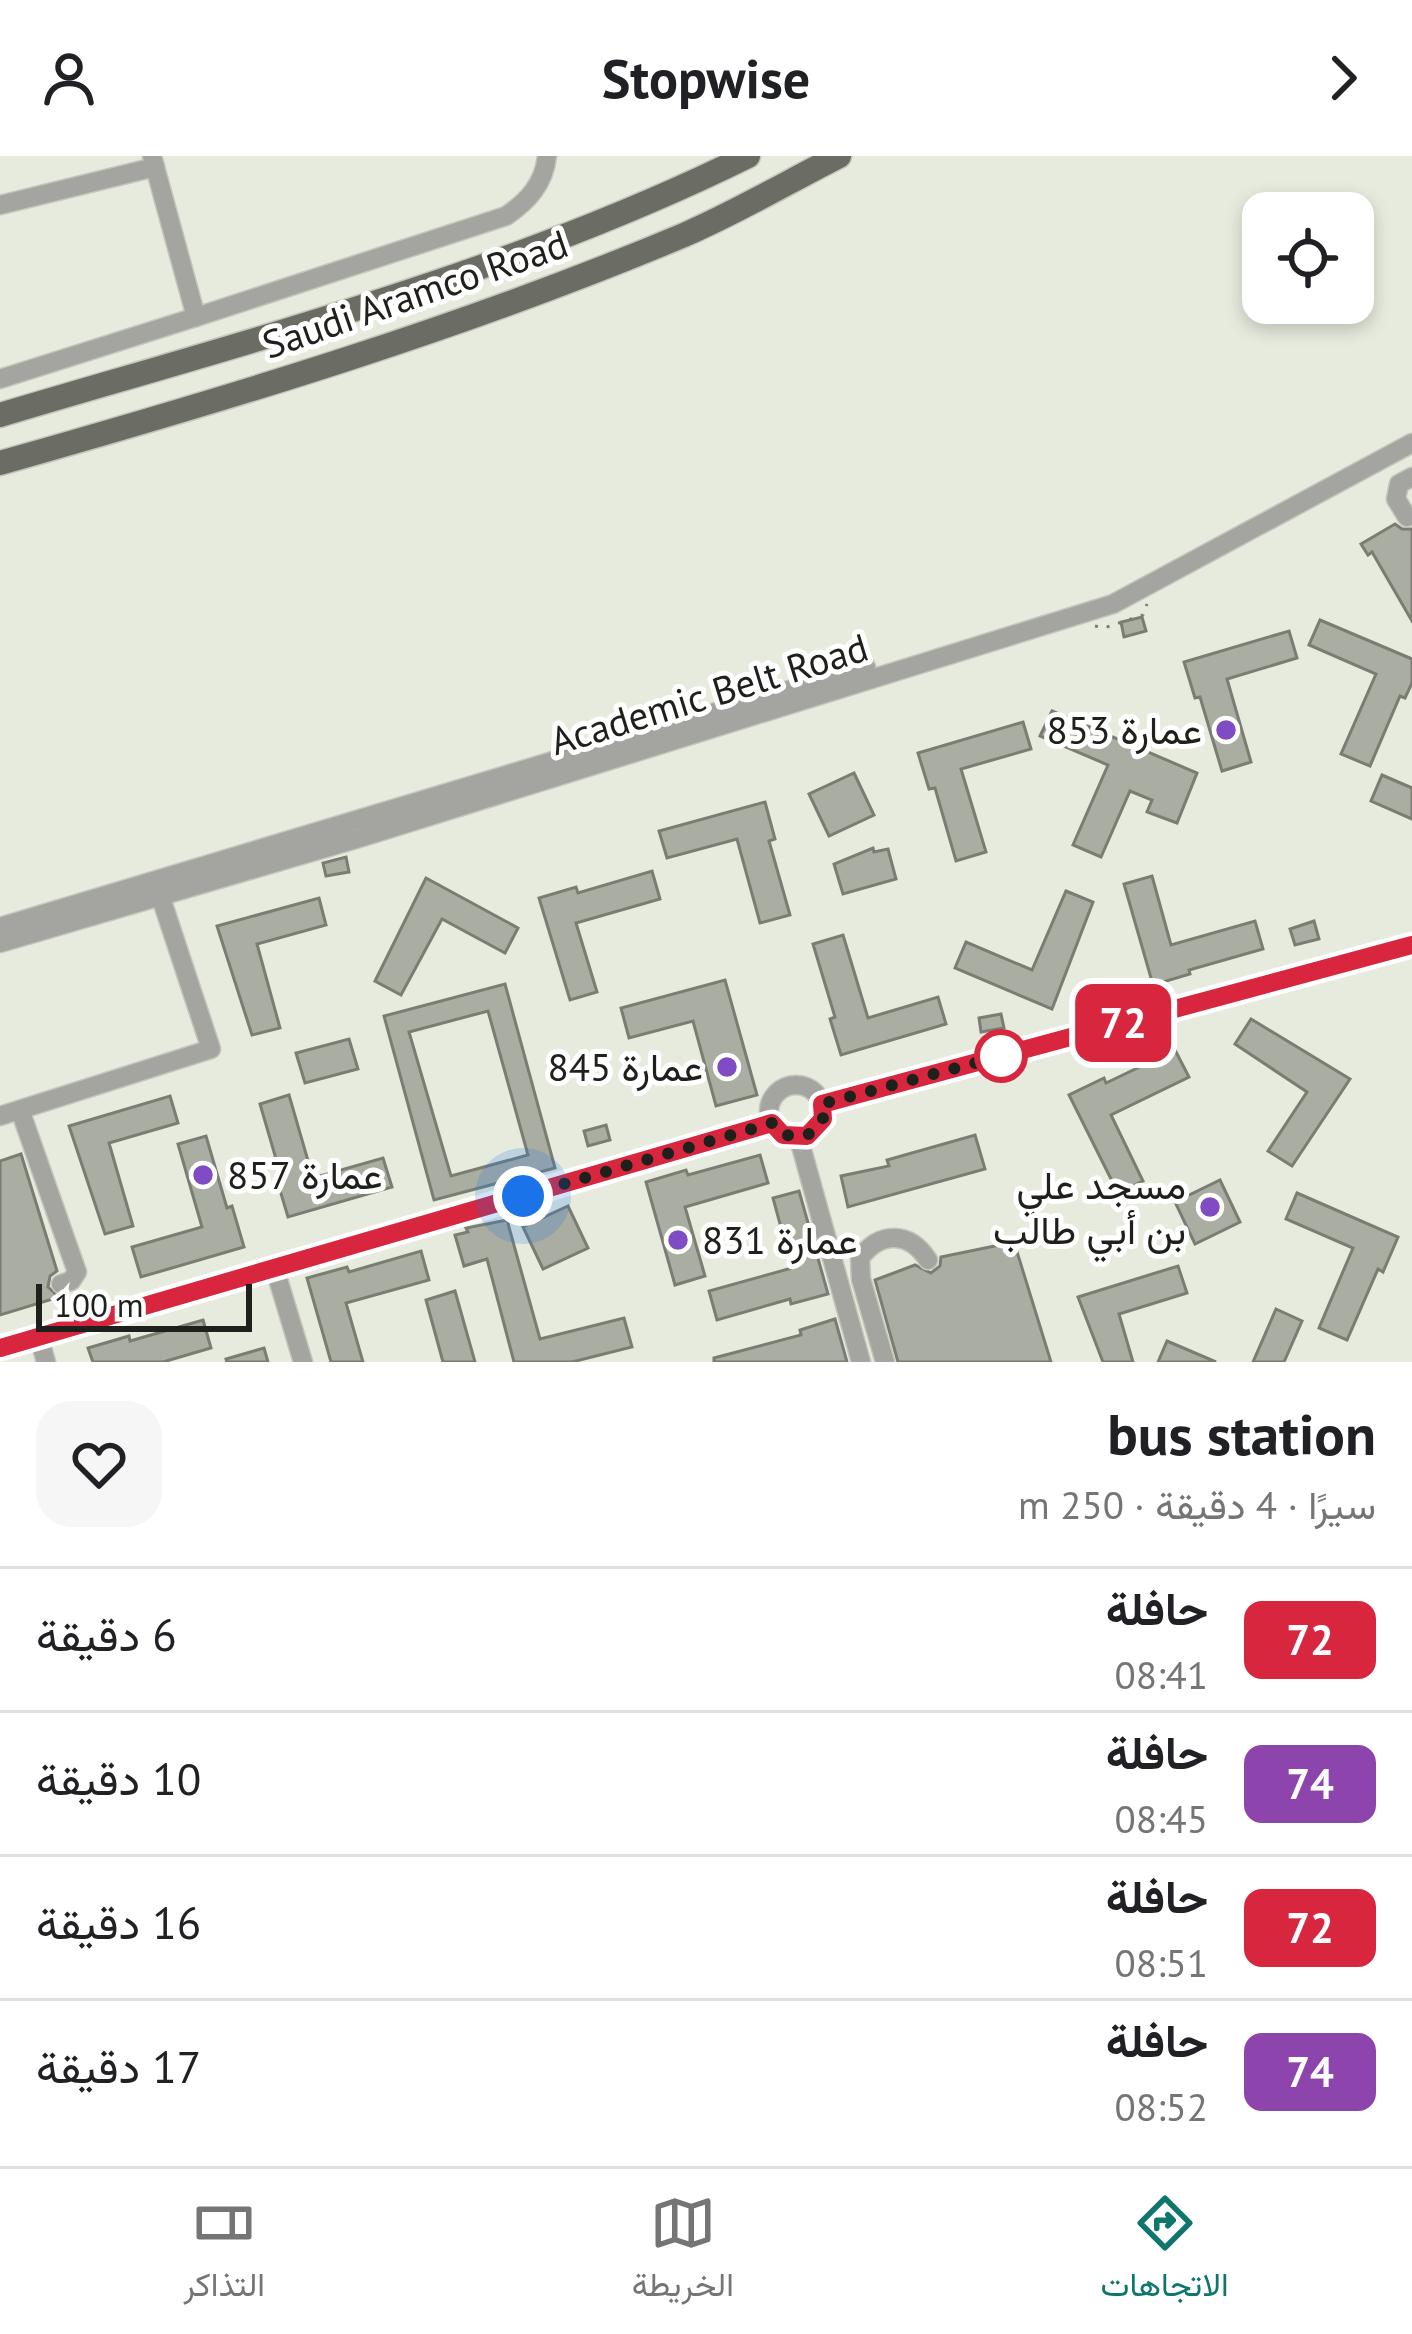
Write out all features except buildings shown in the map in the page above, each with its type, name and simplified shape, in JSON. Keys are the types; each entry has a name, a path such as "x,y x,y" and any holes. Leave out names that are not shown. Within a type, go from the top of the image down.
{"main road":[{"name":"Saudi Aramco Road","path":"0,415 495,262 682,188 748,156"},
{"name":"Saudi Aramco Road","path":"0,463 242,392 527,296 688,233 839,156"}],"street":[{"path":"0,379 506,216 538,186 547,156"},
{"path":"0,205 153,161 196,317"},
{"name":"Academic Belt Road","path":"0,927 1085,603 1177,561 1412,430"},
{"name":"Academic Belt Road","path":"0,944 1113,604 1412,443"},
{"path":"1407,517 1396,499 1399,484 1412,477"},
{"path":"0,1116 211,1049 161,898"},
{"path":"822,1104 1412,945"},
{"path":"804,1086 822,1104 819,1126 799,1138 783,1135 772,1123 770,1106 787,1087 804,1086"},
{"path":"20,1110 77,1272 61,1284"},
{"path":"0,1348 772,1123"},
{"path":"799,1138 861,1362"},
{"path":"885,1362 861,1279 860,1258 873,1244 898,1238 918,1244 928,1260"},
{"path":"274,1266 303,1362"},
{"path":"39,1337 46,1362"}],"bus line":[{"name":"72","path":"0,1348 772,1123 791,1138 807,1136 823,1119 822,1104 1412,945"}],"place":[{"name":"عمارة 853","path":"1226,730"},
{"name":"عمارة 845","path":"727,1067"},
{"name":"عمارة 857","path":"203,1175"},
{"name":"مسجد علي بن أبي طالب","path":"1210,1207"},
{"name":"عمارة 831","path":"678,1240"}],"route":[{"path":"523,1196 772,1123 791,1138 807,1136 823,1119 822,1104 1001,1056"}]}
